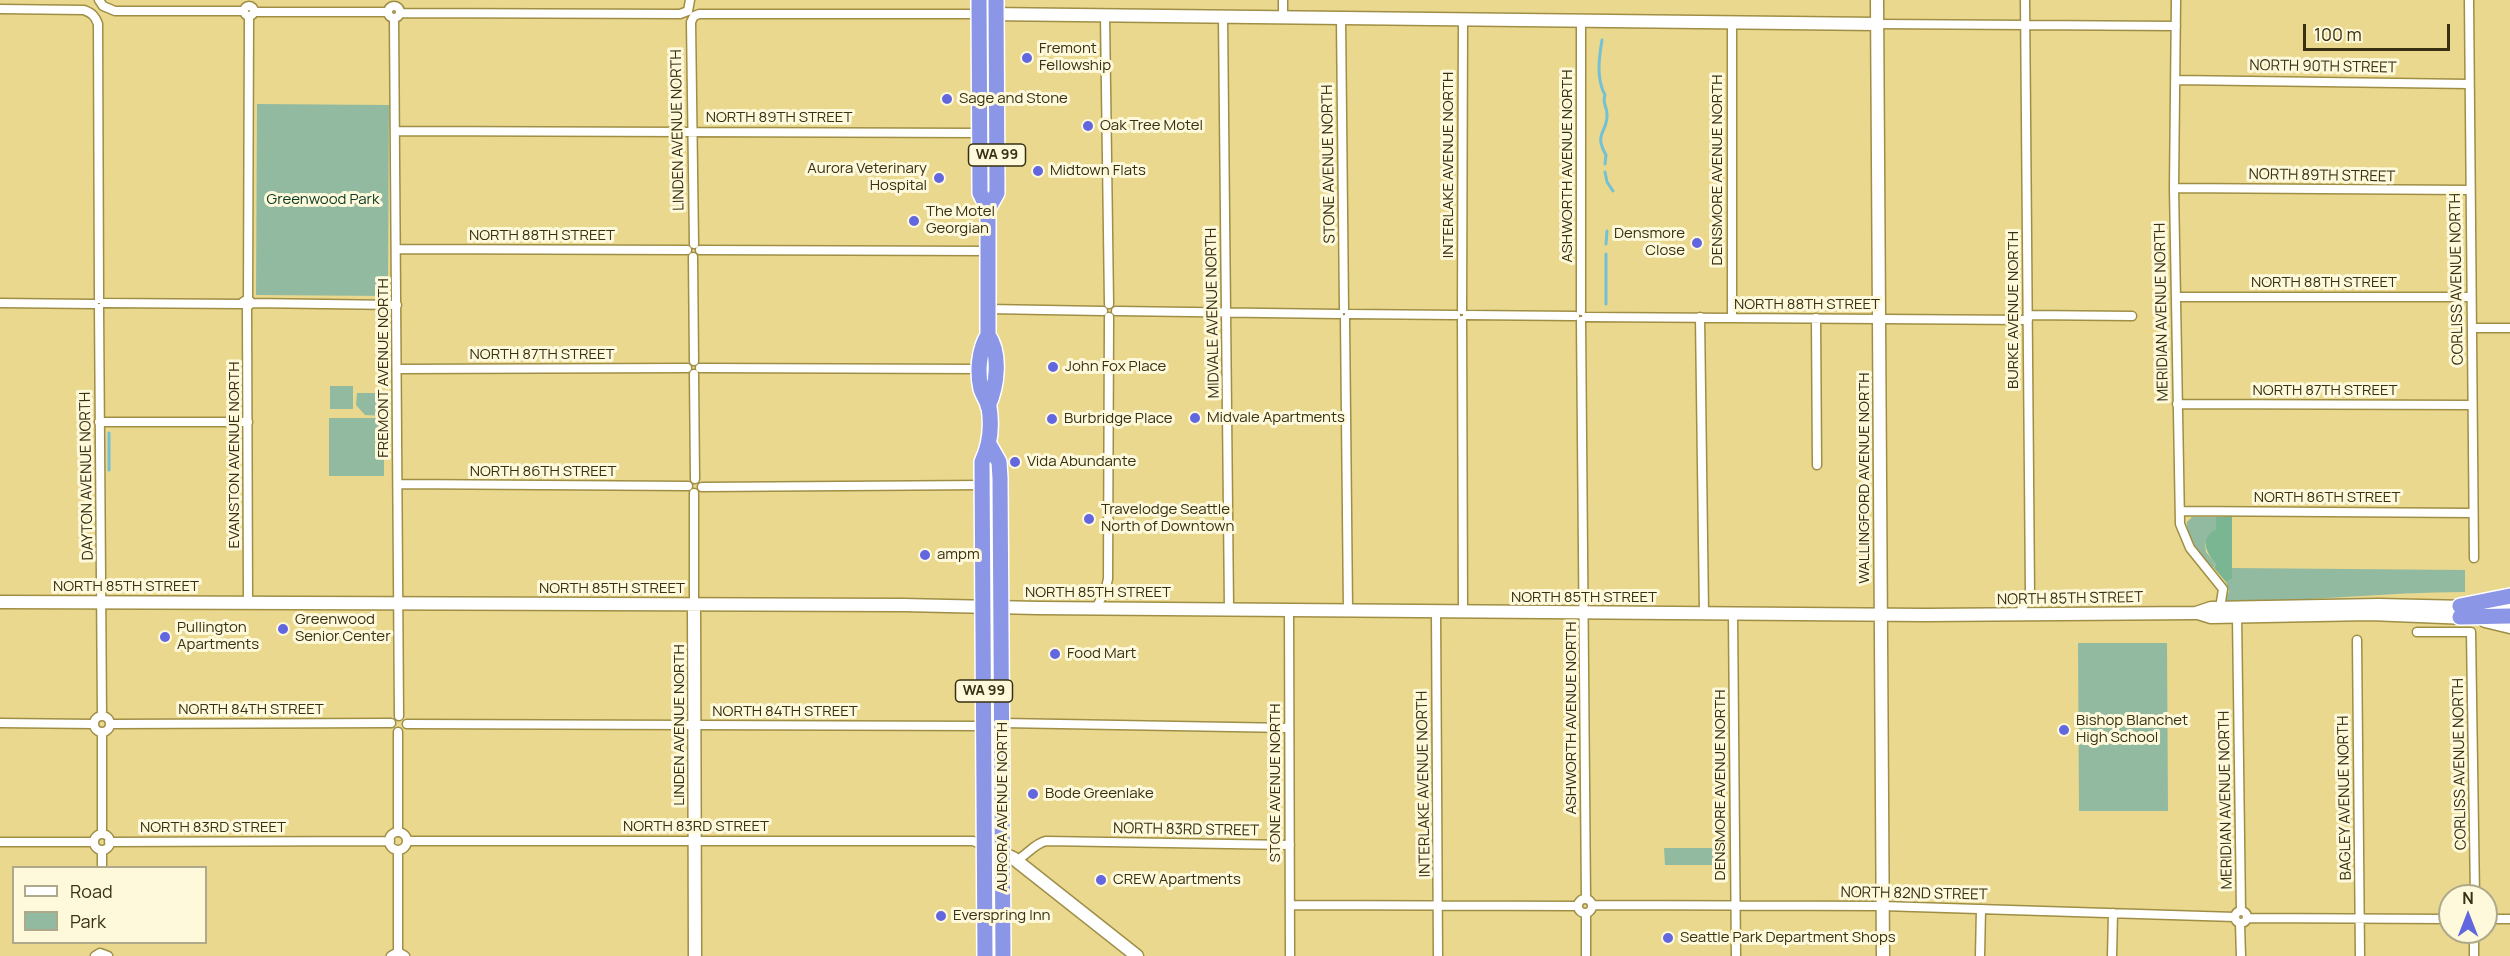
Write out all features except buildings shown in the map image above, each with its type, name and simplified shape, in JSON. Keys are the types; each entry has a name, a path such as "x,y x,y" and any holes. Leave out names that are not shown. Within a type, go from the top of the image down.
{"highway":[{"name":"AURORA AVENUE NORTH","path":"979,7 980,193 988,209 989,251 988,335 981,346 980,369 981,388 988,406 990,446 999,462 1003,723 1003,956"},
{"name":"AURORA AVENUE NORTH","path":"988,209 997,193 996,7"},
{"name":"AURORA AVENUE NORTH","path":"988,335 994,344 996,370 996,390 988,406"},
{"name":"AURORA AVENUE NORTH","path":"985,956 985,846 977,726 982,606 982,462 990,446"},
{"path":"2460,612 2510,596"},
{"path":"2460,612 2510,616"}],"main road":[{"name":"WALLINGFORD AVENUE NORTH","path":"1877,0 1883,956"},
{"path":"979,7 1105,15 1462,21 1877,24"},
{"name":"NORTH 85TH STREET","path":"0,602 694,604 1881,615 2196,613 2220,608 2379,605 2460,612"},
{"name":"LINDEN AVENUE NORTH","path":"694,604 695,956"},
{"name":"NORTH 85TH STREET","path":"2196,613 2211,617 2460,612 2510,608"},
{"path":"2460,612 2510,627"},
{"path":"985,846 1017,861 1137,956"}],"street":[{"name":"LINDEN AVENUE NORTH","path":"690,0 694,131 694,368 691,482"},
{"path":"1283,0 1283,18"},
{"name":"BURKE AVENUE NORTH","path":"2018,615 2030,594 2025,0"},
{"name":"MERIDIAN AVENUE NORTH","path":"2176,0 2174,188 2181,531 2188,544 2223,589 2220,608"},
{"name":"CORLISS AVENUE NORTH","path":"2469,0 2474,558"},
{"path":"101,3 115,11 249,9 680,14 979,7"},
{"name":"DAYTON AVENUE NORTH","path":"0,9 84,10 93,14 98,24 102,716"},
{"name":"EVANSTON AVENUE NORTH","path":"248,603 249,9"},
{"name":"FREMONT AVENUE NORTH","path":"394,10 397,132 399,716"},
{"path":"1096,608 1106,591 1108,579 1109,310 1105,15"},
{"name":"MIDVALE AVENUE NORTH","path":"1223,17 1229,609"},
{"name":"STONE AVENUE NORTH","path":"1341,19 1348,610"},
{"name":"INTERLAKE AVENUE NORTH","path":"1462,21 1463,612"},
{"name":"ASHWORTH AVENUE NORTH","path":"1581,22 1581,316 1589,902"},
{"name":"DENSMORE AVENUE NORTH","path":"1732,23 1732,318"},
{"path":"1877,24 2176,26"},
{"name":"NORTH 90TH STREET","path":"2176,80 2469,84"},
{"name":"NORTH 89TH STREET","path":"397,132 980,133"},
{"name":"NORTH 89TH STREET","path":"2174,188 2470,190"},
{"name":"NORTH 88TH STREET","path":"396,249 989,251"},
{"name":"NORTH 88TH STREET","path":"2176,297 2472,297"},
{"path":"0,303 397,305"},
{"name":"NORTH 88TH STREET","path":"988,309 1878,319 2132,316"},
{"path":"1700,317 1704,614"},
{"path":"1816,318 1817,465"},
{"path":"2472,328 2510,328"},
{"name":"NORTH 87TH STREET","path":"398,369 980,369"},
{"name":"NORTH 87TH STREET","path":"2177,404 2472,405"},
{"path":"99,422 248,422"},
{"path":"691,482 689,490 983,485"},
{"name":"NORTH 86TH STREET","path":"398,484 691,482"},
{"name":"LINDEN AVENUE NORTH","path":"694,604 698,490"},
{"name":"NORTH 86TH STREET","path":"2180,511 2473,513"},
{"name":"STONE AVENUE NORTH","path":"1290,610 1290,956"},
{"name":"INTERLAKE AVENUE NORTH","path":"1436,611 1438,956"},
{"name":"DENSMORE AVENUE NORTH","path":"1733,614 1736,956"},
{"name":"MERIDIAN AVENUE NORTH","path":"2237,616 2241,956"},
{"name":"CORLISS AVENUE NORTH","path":"2417,632 2472,632 2475,884"},
{"name":"BAGLEY AVENUE NORTH","path":"2357,640 2360,956"},
{"path":"102,716 108,718 110,724 109,729 102,733 96,730 94,724 96,718 102,716"},
{"path":"399,716 407,724 405,729 398,732 393,730 391,723 395,717 399,716"},
{"path":"0,723 94,724"},
{"name":"NORTH 84TH STREET","path":"110,724 391,723"},
{"path":"1003,723 1289,728"},
{"name":"NORTH 84TH STREET","path":"407,724 977,726"},
{"path":"398,732 398,832"},
{"path":"102,733 102,834"},
{"path":"398,832 405,835 407,841 404,848 398,850 393,848 390,841 393,834 398,832"},
{"path":"94,842 97,836 102,834"},
{"path":"102,834 108,837 109,842 102,850 102,866"},
{"name":"NORTH 83RD STREET","path":"109,842 390,841"},
{"name":"NORTH 83RD STREET","path":"407,841 973,841 985,846"},
{"name":"NORTH 83RD STREET","path":"1017,861 1029,854 1038,844 1046,841 1290,845"},
{"path":"0,842 94,842"},
{"path":"94,842 102,850"},
{"path":"398,850 398,954"},
{"path":"1578,906 1581,900 1589,902 1592,909 1586,914"},
{"name":"NORTH 82ND STREET","path":"1589,902 1736,906 1882,906 2241,917 2438,919"},
{"path":"1290,905 1578,906"},
{"path":"1578,906 1581,912 1586,914"},
{"path":"1980,956 1981,909"},
{"path":"2112,956 2113,913"},
{"path":"1586,914 1586,956"}],"green space":[{"name":"Greenwood Park","path":"257,104 389,105 388,296 256,295"},
{"path":"330,386 353,386 353,409 330,409"},
{"path":"357,393 381,393 382,416 365,415 356,405"},
{"path":"329,418 384,418 384,476 329,476"},
{"path":"2232,516 2232,579 2226,582 2214,568 2216,564 2209,555 2206,541 2216,529 2216,517"},
{"path":"2192,517 2216,517 2216,529 2205,544 2206,552 2216,564 2213,568 2189,535 2187,522"},
{"path":"2232,568 2465,570 2465,592 2225,602 2229,591 2226,582 2232,579"},
{"path":"2078,643 2167,643 2168,811 2079,811"},
{"path":"1664,848 1716,848 1716,865 1665,865"}],"waterway":[{"path":"1602,40 1599,68 1607,114 1601,137 1606,155 1605,164"},
{"path":"1605,172 1607,182 1613,191"},
{"path":"1606,244 1607,231"},
{"path":"1606,254 1606,304"},
{"path":"109,433 109,470"}],"place":[{"name":"Fremont Fellowship","path":"1027,58"},
{"name":"Sage and Stone","path":"947,99"},
{"name":"Oak Tree Motel","path":"1088,126"},
{"name":"Midtown Flats","path":"1038,171"},
{"name":"Aurora Veterinary Hospital","path":"939,178"},
{"name":"The Motel Georgian","path":"914,221"},
{"name":"Densmore Close","path":"1697,243"},
{"name":"John Fox Place","path":"1053,367"},
{"name":"Midvale Apartments","path":"1195,418"},
{"name":"Burbridge Place","path":"1052,419"},
{"name":"Vida Abundante","path":"1015,462"},
{"name":"Travelodge Seattle North of Downtown","path":"1089,519"},
{"name":"ampm","path":"925,555"},
{"name":"Greenwood Senior Center","path":"283,629"},
{"name":"Pullington Apartments","path":"165,637"},
{"name":"Food Mart","path":"1055,654"},
{"name":"Bishop Blanchet High School","path":"2064,730"},
{"name":"Bode Greenlake","path":"1033,794"},
{"name":"CREW Apartments","path":"1101,880"},
{"name":"Everspring Inn","path":"941,916"},
{"name":"Seattle Park Department Shops","path":"1668,938"}]}
